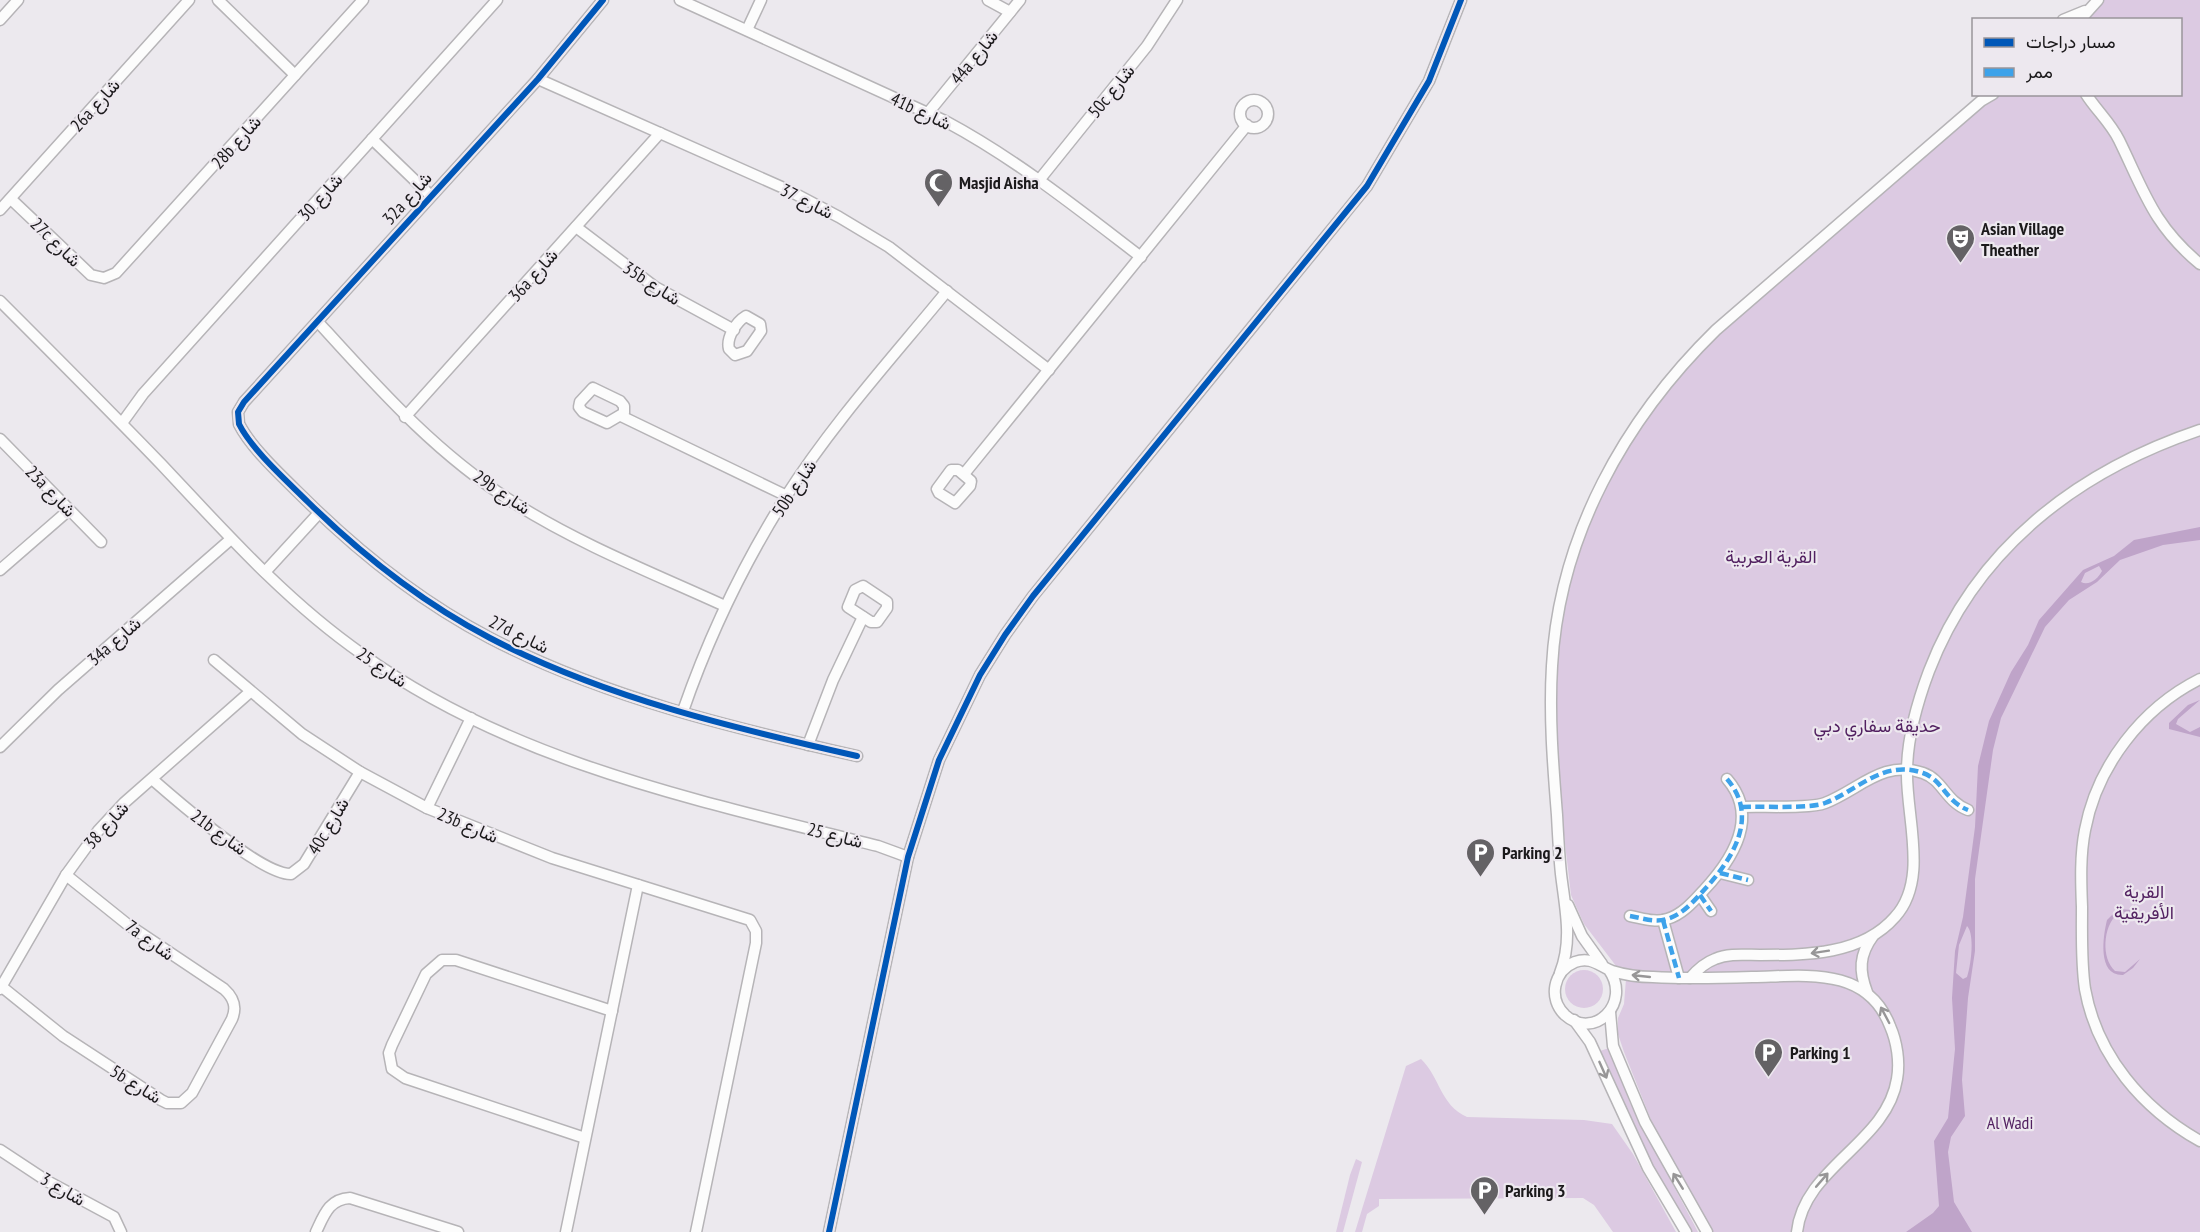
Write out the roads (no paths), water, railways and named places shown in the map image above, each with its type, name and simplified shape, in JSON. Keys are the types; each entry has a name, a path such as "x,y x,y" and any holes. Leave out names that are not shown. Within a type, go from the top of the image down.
{"street":[{"path":"0,20 17,0"},
{"name":"26a شارع","path":"0,210 189,0"},
{"path":"218,0 296,75"},
{"name":"28b شارع","path":"104,278 121,269 363,0"},
{"name":"32a شارع","path":"237,418 244,402 538,78 603,0"},
{"name":"41b شارع","path":"680,0 928,113 981,140 1040,179 1141,257"},
{"path":"747,30 761,0"},
{"path":"988,0 1010,12"},
{"name":"44a شارع","path":"928,113 1020,0"},
{"name":"50c شارع","path":"1040,179 1147,46 1178,0"},
{"path":"829,1232 909,853 923,804 949,738 980,675 1005,634 1033,596 1367,186 1400,134 1429,81 1461,0"},
{"path":"2083,15 2098,0"},
{"name":"شارع 30","path":"119,420 494,1"},
{"name":"شارع 37","path":"538,78 823,207 889,247 1049,370"},
{"path":"2088,97 2115,133 2153,211 2181,247 2200,264"},
{"path":"1686,1232 1648,1167 1590,1042 1573,1020 1559,1008 1556,1000 1555,990 1568,939 1551,732 1552,664 1569,573 1589,511 1605,477 1643,414 1689,356 1983,98"},
{"path":"964,474 1247,125"},
{"name":"36a شارع","path":"405,417 660,133"},
{"path":"372,139 430,195"},
{"name":"27c شارع","path":"11,199 86,271 104,278"},
{"name":"35b شارع","path":"576,227 655,287 734,330"},
{"name":"50b شارع","path":"683,711 725,606 787,496 857,401 947,291"},
{"name":"شارع 25","path":"0,301 119,420 265,572 304,608 362,654 425,694 471,718 540,749 614,775 909,853"},
{"name":"29b شارع","path":"318,322 405,417 464,466 515,504 584,541 725,606"},
{"path":"621,416 787,496"},
{"name":"27d شارع","path":"237,418 245,434 319,513 413,590 489,638 563,672 683,711 857,756"},
{"path":"1797,1232 1803,1209 1811,1193 1879,1118 1893,1096 1897,1080 1896,1045 1886,1016 1867,992 1861,977 1861,961 1865,946 1875,933 1900,912 1912,878 1906,770 1914,717 1934,657 1964,601 2002,550 2049,507 2085,482 2149,448 2200,430"},
{"name":"23a شارع","path":"0,439 101,542"},
{"path":"0,570 69,510"},
{"path":"265,572 319,513"},
{"name":"34a شارع","path":"0,747 58,690 231,539"},
{"path":"808,745 833,680 863,617"},
{"name":"23b شارع","path":"214,660 302,734 360,772 427,808 510,843 744,917 754,925 756,943 696,1232"},
{"path":"2200,679 2178,691 2152,712 2114,756 2095,792 2089,812 2081,872 2084,973 2086,991 2097,1028 2115,1063 2138,1094 2160,1115 2200,1141"},
{"name":"شارع 38","path":"1,988 66,875 110,817 250,692"},
{"path":"427,808 471,718"},
{"path":"1742,807 1823,804 1883,771 1906,770 1932,777 1953,803 1968,810"},
{"name":"40c شارع","path":"291,874 304,864 360,772"},
{"name":"21b شارع","path":"152,779 249,854 275,871 291,874"},
{"path":"1630,916 1663,920 1676,916 1720,873 1738,840 1742,822 1742,807 1737,793 1727,779"},
{"path":"1720,873 1748,880"},
{"name":"7a شارع","path":"66,875 127,924 224,989 234,1003"},
{"path":"566,1232 638,885"},
{"path":"1700,895 1711,911"},
{"path":"1564,897 1582,936 1606,967 1617,987 1615,1005 1610,1012 1593,1022 1573,1020"},
{"path":"1663,920 1685,978"},
{"path":"1685,978 1706,963 1725,956 1823,953 1850,945 1875,933"},
{"path":"585,1138 398,1075 392,1069 389,1053 426,974 442,960 456,960 612,1011"},
{"path":"1560,973 1575,962 1593,961 1641,977 1823,977 1839,980 1867,992"},
{"name":"5b شارع","path":"1,988 95,1058 161,1100 174,1105 188,1099 192,1094 232,1019 234,1003"},
{"path":"1610,1012 1613,1046 1645,1122 1707,1232"},
{"name":"شارع 3","path":"0,1150 47,1180 114,1217 121,1232"},
{"path":"316,1232 328,1207 334,1201 350,1197 458,1232"}],"place":[{"name":"Masjid Aisha","path":"938,208"},
{"name":"Asian Village Theather","path":"1960,264"},
{"name":"Parking 2","path":"1481,878"},
{"name":"Parking 1","path":"1769,1078"},
{"name":"Parking 3","path":"1484,1216"}],"park label":[{"name":"القرية العربية","path":"1771,556"},
{"name":"حديقة سفاري دبي","path":"1877,725"},
{"name":"القرية الأفريقية","path":"2144,901"},
{"name":"Al Wadi","path":"2010,1122"}]}
